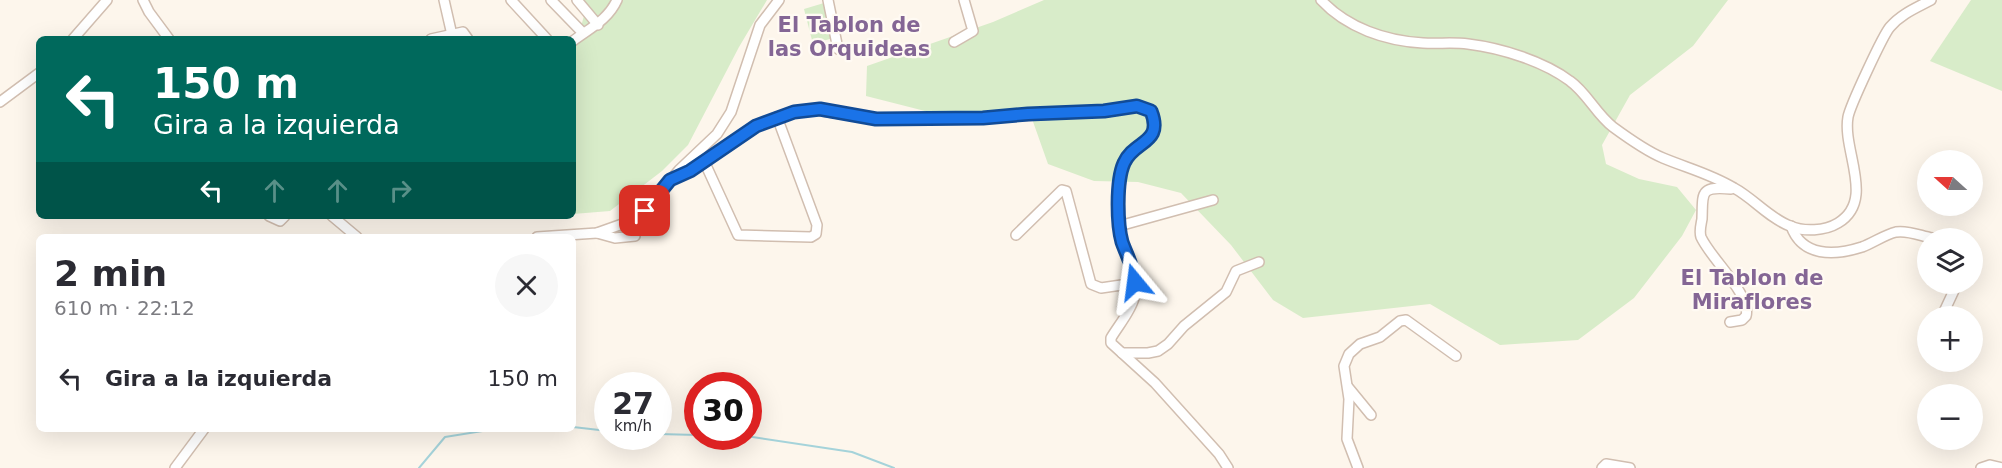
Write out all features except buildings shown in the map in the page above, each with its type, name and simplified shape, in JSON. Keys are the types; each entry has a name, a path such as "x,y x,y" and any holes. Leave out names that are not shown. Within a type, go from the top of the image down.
{"street":[{"path":"76,36 107,0"},
{"path":"144,0 149,12 167,36"},
{"path":"444,0 452,35"},
{"path":"511,0 544,36"},
{"path":"550,0 583,33"},
{"path":"577,0 598,25"},
{"path":"576,39 598,25 609,14 617,0"},
{"path":"576,234 597,233 628,222 645,211 670,180 717,134 731,112 760,25 779,0"},
{"path":"828,0 838,49"},
{"path":"954,42 973,31 964,0"},
{"path":"1321,0 1332,12 1349,22 1389,38 1423,43 1469,44 1515,55 1538,64 1571,82 1612,126 1660,157 1705,172 1737,189 1791,226 1823,229 1838,223 1851,213 1857,194 1847,135 1852,104 1888,29 1905,13 1931,0"},
{"path":"447,36 466,33 467,36"},
{"path":"0,102 36,75"},
{"path":"670,180 681,177 747,131 777,117 809,109 888,119 983,118 1104,111 1137,106 1151,111 1155,129 1152,136 1124,163 1119,225 1135,282 1134,300 1111,338 1111,342 1155,383 1219,454 1228,468"},
{"path":"704,161 738,235 812,237 816,234 817,225 777,117"},
{"path":"1730,322 1742,320 1746,316 1746,302 1701,236 1700,209 1701,198 1708,190 1716,187 1737,189"},
{"path":"1016,235 1062,190 1066,191 1091,284 1101,288 1135,282"},
{"path":"1119,225 1213,200"},
{"path":"336,219 353,234"},
{"path":"1791,226 1796,239 1807,249 1823,252 1861,247 1897,232 1917,234"},
{"path":"597,233 615,238 635,236"},
{"path":"1122,353 1158,351 1226,292 1236,271 1259,262"},
{"path":"1358,468 1347,439 1348,387 1344,366 1350,354 1360,344 1380,337 1400,321 1413,324 1456,356"},
{"path":"1348,387 1371,415"},
{"path":"175,468 202,432"},
{"path":"1602,468 1606,464 1630,468"},
{"path":"1981,468 1990,465 2002,468"}],"green space":[{"path":"582,0 767,0 739,47 688,145 662,171 610,211 576,214 576,45 585,12"},
{"path":"1044,0 1728,0 1693,46 1630,95 1602,145 1606,164 1639,179 1677,187 1696,210 1682,236 1634,298 1578,340 1500,345 1430,304 1303,318 1273,300 1231,245 1181,193 1138,182 1094,181 1048,164 1031,116 1008,112 925,111 866,96 867,66 993,22"},
{"path":"1971,0 2002,0 2002,91 1930,61"},
{"path":"824,3 833,38 813,44 804,9"}],"waterway":[{"path":"576,427 594,429"},
{"path":"419,468 445,437 476,432"},
{"path":"672,434 684,435"},
{"path":"762,438 852,452 894,468"}],"district":[{"name":"El Tablon de las Orquideas","path":"849,37"},
{"name":"El Tablon de Miraflores","path":"1752,290"}],"route":[{"path":"645,211 670,180 681,177 756,126 794,112 820,109 846,116 876,119 983,118 1104,111 1137,106 1151,111 1156,122 1152,136 1131,154 1124,163 1122,172 1119,225 1135,282"}]}
